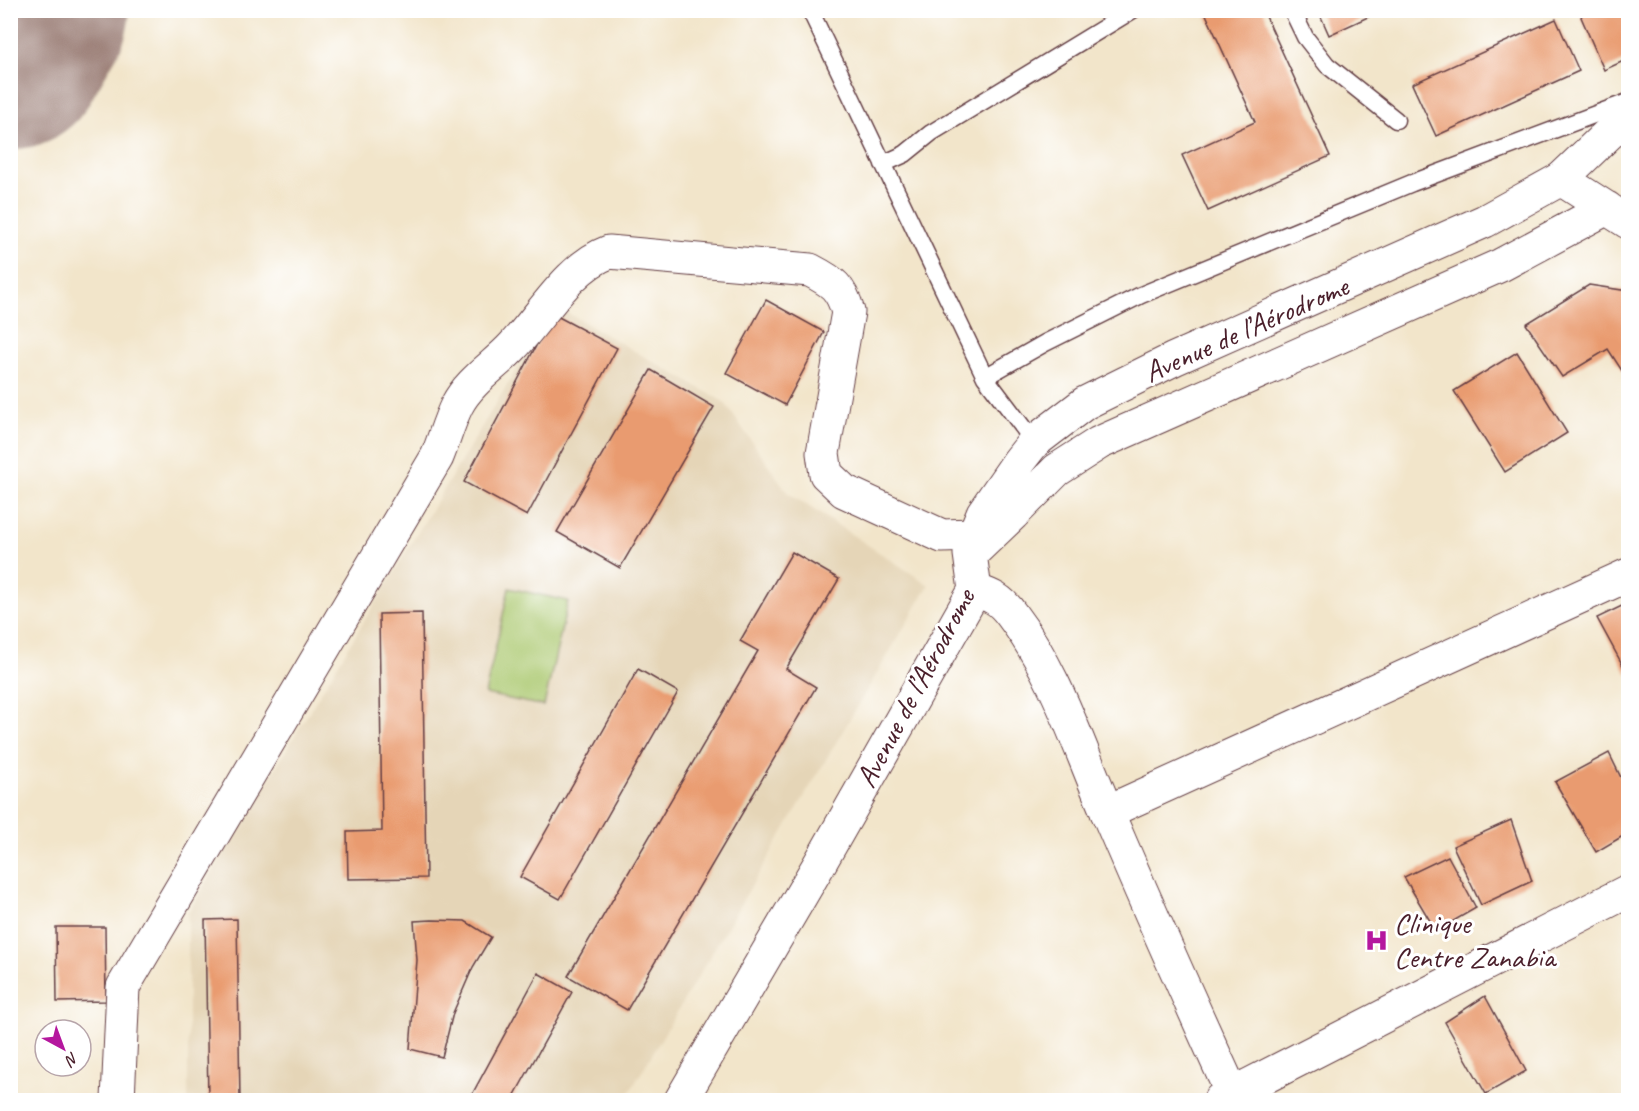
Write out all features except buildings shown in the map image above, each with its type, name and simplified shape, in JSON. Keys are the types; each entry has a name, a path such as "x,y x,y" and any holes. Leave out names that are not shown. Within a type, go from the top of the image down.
{"street":[{"name":"Avenue de l’Aérodrome","path":"688,1096 975,590 972,545 983,513 1034,441 1085,403 1174,359 1485,221 1561,179 1629,115"},
{"path":"1561,179 1622,209"},
{"path":"118,1101 123,987 437,457 458,404 477,379 514,345 558,292 596,257 609,252 810,270 831,281 843,295 848,312 823,453 826,474 844,490 942,536 972,545 1013,514 1057,470 1099,443 1622,209"},
{"path":"1107,812 1629,575"},
{"path":"975,590 995,597 1011,613 1036,651 1059,693 1229,1099 1629,891"}],"lane":[{"path":"810,10 985,377 1034,441"},
{"path":"883,164 904,154 931,133 1109,16 1133,10"},
{"path":"1293,10 1305,37 1327,65 1396,120"},
{"path":"985,377 1045,343 1141,295 1412,183 1629,102"}],"shaded area":[{"path":"555,306 724,402 788,493 929,585 625,1100 188,1100 188,912"}],"green space":[{"path":"509,588 568,601 544,706 485,694"}],"runway":[{"path":"10,58 38,10"}],"place":[{"name":"Clinique Centre Zanabia","path":"1376,940"}]}
